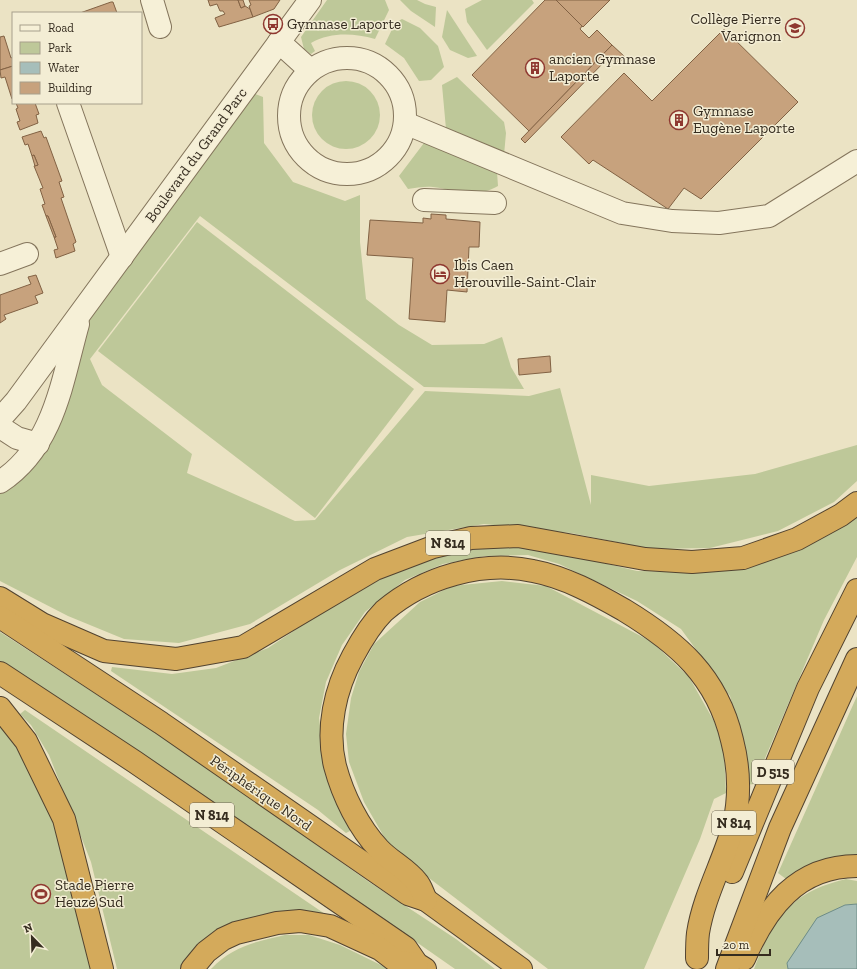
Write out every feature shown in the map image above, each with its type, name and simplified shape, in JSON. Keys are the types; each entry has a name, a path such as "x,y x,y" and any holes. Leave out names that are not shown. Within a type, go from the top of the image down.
{"highway":[{"name":"N 814","path":"0,598 42,624 104,651 176,659 243,646 375,569 433,547 456,541 471,538 518,536 645,559 692,562 743,558 797,539 841,515 857,503"},
{"name":"N 814","path":"426,900 417,882 379,849 359,822 345,795 335,765 332,733 335,703 343,674 359,644 382,613 398,600 416,590 454,574 475,569 495,567 535,571 577,585 611,603 662,634 680,649 696,667 723,711 736,756 738,794 734,823 708,896 698,931 695,963"},
{"name":"D 515","path":"695,963 808,688 857,590"},
{"name":"Périphérique Nord","path":"0,617 161,723 408,894 426,900 521,969"},
{"name":"D 515","path":"727,969 780,828 857,659"},
{"name":"N 814","path":"0,673 135,762 406,948 421,967"},
{"path":"0,708 26,741 64,819 102,969"},
{"path":"740,969 763,921 779,899 797,883 819,871 841,866 857,866"},
{"name":"N 814","path":"192,969 206,952 223,939 236,933 277,923 300,921 330,926 380,949 397,962 421,967"}],"street":[{"path":"152,0 160,27"},
{"name":"Boulevard du Grand Parc","path":"0,419 16,401 310,0"},
{"path":"279,42 310,70"},
{"path":"341,58 358,58 373,64 388,74 398,88 404,105 405,123 399,141 392,151 373,168 355,173 336,173 318,167 303,155 293,139 288,121 290,102 297,84 310,70 324,62 341,58"},
{"path":"68,104 122,256"},
{"path":"405,123 622,213 672,221 719,223 769,216 857,161"},
{"path":"424,200 495,203"},
{"path":"0,264 27,254"},
{"name":"Boulevard du Grand Parc","path":"0,482 24,462 38,444 50,422 83,309"},
{"path":"0,427 17,438 38,444"}],"green space":[{"path":"327,0 385,0 389,10 375,39 350,35 334,35 311,43 315,51 311,54 304,49 301,37"},
{"path":"400,0 417,0 436,7 435,27 411,11"},
{"path":"482,0 532,0 534,3 487,50 467,22 465,9"},
{"path":"447,10 477,56 468,58 450,50 442,37"},
{"path":"402,19 420,28 438,46 444,67 431,80 419,81 404,58 385,44 395,23"},
{"path":"457,77 504,122 506,133 504,155 446,129 442,85"},
{"path":"346,81 359,84 370,91 377,102 380,115 377,128 370,139 359,146 346,149 333,146 322,139 315,128 312,115 315,102 322,91 333,84"},
{"path":"250,92 263,97 264,143 293,182 345,201 360,195 360,242 366,299 399,325 432,345 484,344 502,337 511,367 524,389 424,387 200,216 90,359 102,385 192,454 187,473 295,521 315,520 425,391 529,396 560,388 591,505 591,475 649,486 755,474 857,445 857,481 834,502 778,531 710,548 652,549 571,533 484,524 407,537 340,570 250,624 179,643 124,639 68,616 0,581 0,488 44,453 71,390 84,327 99,295"},
{"path":"427,139 497,172 498,186 490,190 474,193 430,187 408,189 399,176"},
{"path":"197,222 414,389 315,518 98,351"},
{"path":"857,511 857,557 824,620 754,784 745,785 737,721 730,696 681,629 637,601 559,564 528,555 485,556 443,564 405,580 365,612 342,645 326,682 319,718 326,773 352,830 346,833 318,810 111,671 112,667 172,674 216,668 268,648 321,613 388,575 445,554 498,546 549,550 637,571 704,572"},
{"path":"502,581 546,586 652,642 689,677 715,723 724,752 726,793 714,799 700,839 644,969 548,969 416,868 387,842 364,802 349,762 346,734 351,698 359,672 374,644 420,602 452,586"},
{"path":"0,632 181,749 369,882 456,939 495,969 455,969 299,860 0,662"},
{"path":"857,696 857,857 800,871 786,879 778,873"},
{"name":"Stade Pierre Heuzé Sud","path":"0,708 64,819 102,969 0,969"},
{"path":"25,710 325,914 323,918 299,911 269,913 232,923 192,952 181,969 117,969 91,862 49,755 31,725 20,714"},
{"path":"846,879 857,881 857,904 845,905 787,963 788,969 754,969 769,935 786,910 811,891"},
{"path":"285,935 309,935 340,945 389,969 211,969 219,961 236,950 254,943"}],"water":[{"path":"857,904 857,969 788,969 787,963 817,918 845,905"}],"building":[{"path":"208,0 238,0 241,8 245,6 250,9 253,17 219,27 215,18 225,14 223,11 220,11 217,4 210,6"},
{"path":"238,0 243,0 245,6 241,8"},
{"path":"249,0 280,0 274,9 253,17 249,6 251,5"},
{"name":"ancien Gymnase Laporte","path":"545,0 556,0 582,26 580,29 589,38 597,30 612,45 529,131 472,75"},
{"path":"556,0 610,0 583,27"},
{"path":"113,2 117,12 83,12"},
{"name":"Gymnase Eugène Laporte","path":"724,29 798,102 701,199 684,188 668,209 593,160 589,164 561,137 624,73 652,101"},
{"path":"4,36 12,58 12,66 0,70 0,37"},
{"path":"612,45 625,57 617,65 609,57 525,143 521,139"},
{"path":"12,66 12,99 5,77 1,78 0,70"},
{"path":"16,104 35,104 39,114 36,115 38,123 20,130 17,122 20,121 16,109 18,108"},
{"path":"41,131 44,138 46,137 62,181 59,182 64,197 61,198 76,242 73,244 75,251 56,258 54,250 58,249 54,237 56,237 42,205 45,204 40,189 43,188 34,166 38,165 34,155 32,156 28,144 25,145 22,137"},
{"path":"34,155 38,165 35,166 32,156"},
{"name":"Ibis Caen Herouville-Saint-Clair","path":"431,214 446,215 446,219 480,222 479,247 469,247 467,292 447,290 445,322 409,319 413,258 367,255 370,220 423,223 423,218 431,219"},
{"path":"46,216 48,216 56,237 54,237"},
{"path":"36,275 43,293 35,296 38,303 4,315 6,319 0,323 0,295 31,284 28,277"},
{"path":"550,356 551,372 519,375 518,359"}],"place":[{"name":"Gymnase Laporte","path":"273,24"},
{"name":"Collège Pierre Varignon","path":"795,28"},
{"name":"ancien Gymnase Laporte","path":"535,68"},
{"name":"Gymnase Eugène Laporte","path":"679,120"},
{"name":"Ibis Caen Herouville-Saint-Clair","path":"440,274"},
{"name":"Stade Pierre Heuzé Sud","path":"41,894"}]}
